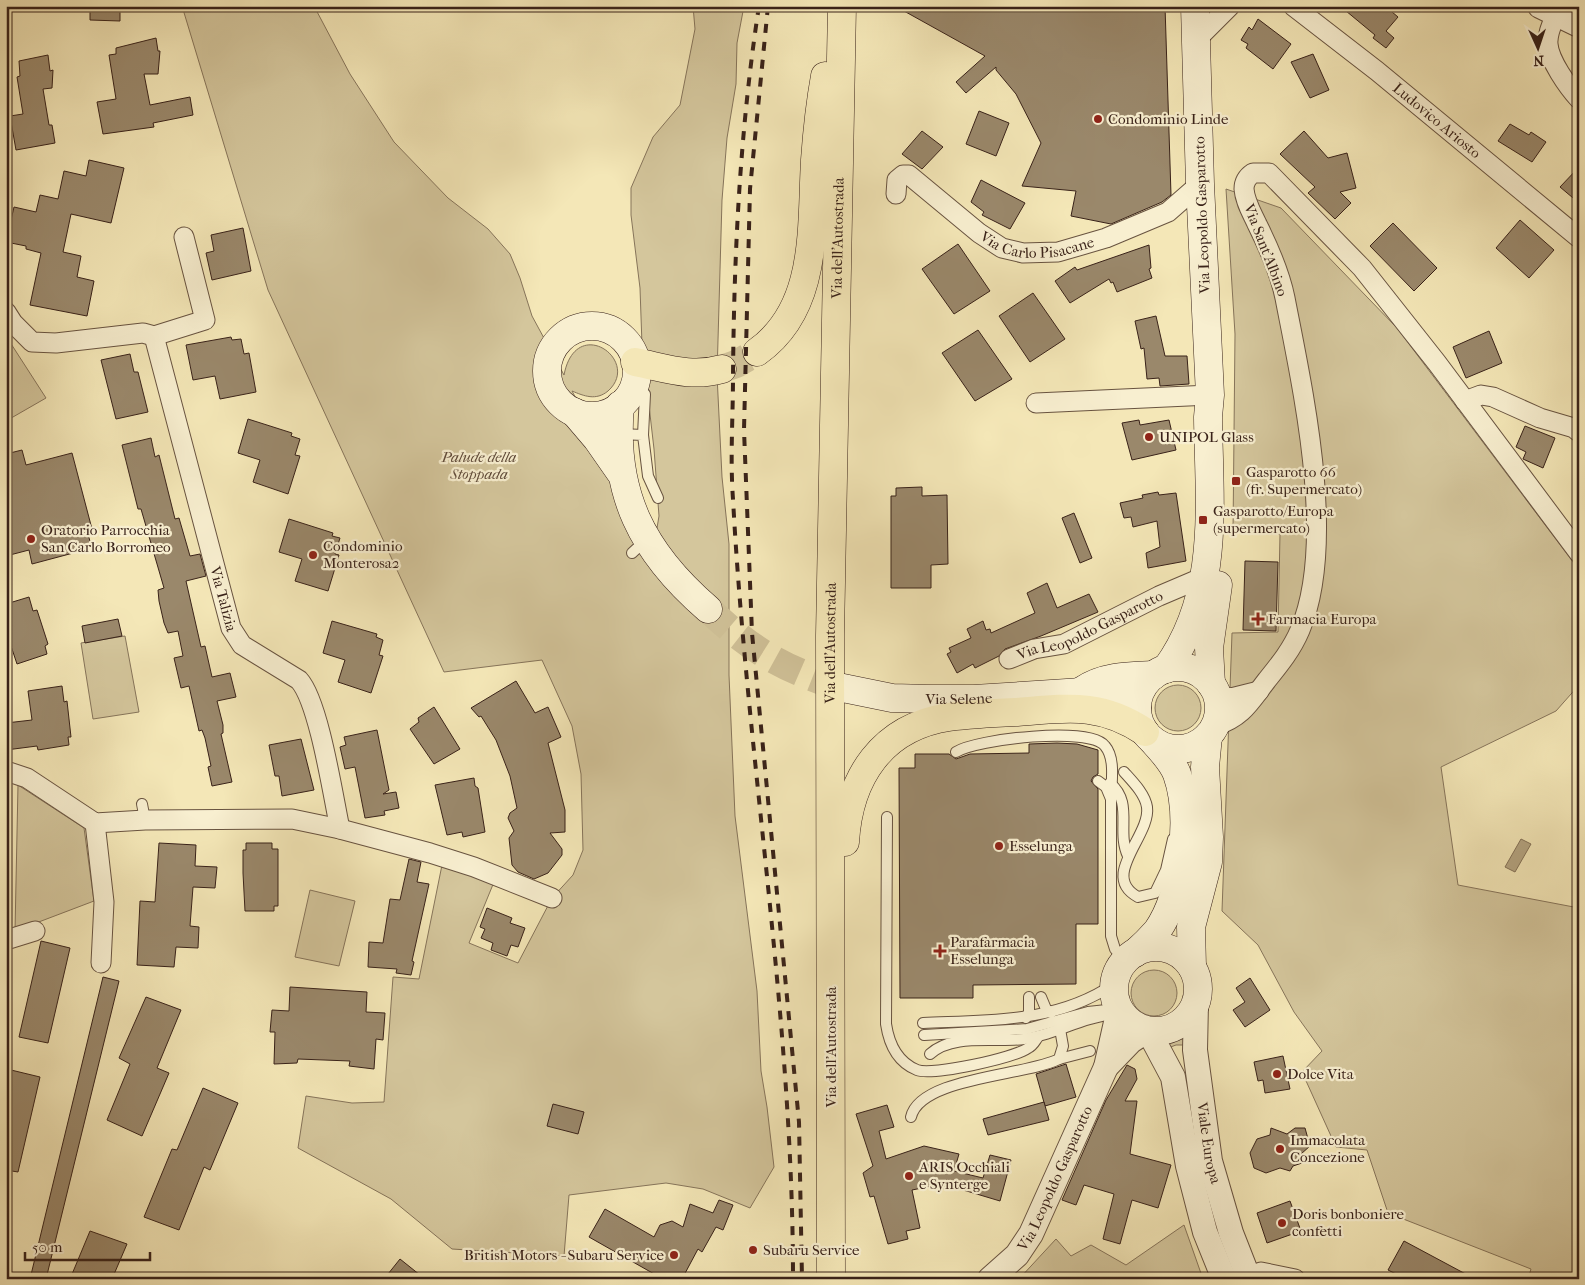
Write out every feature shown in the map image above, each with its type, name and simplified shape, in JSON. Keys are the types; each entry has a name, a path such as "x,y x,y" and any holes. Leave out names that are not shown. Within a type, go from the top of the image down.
{"highway":[{"path":"757,352 786,325 803,288 812,238 815,158 822,94 842,10"},
{"name":"Via dell'Autostrada","path":"831,1279 830,634 842,10"},
{"path":"636,362 687,374 698,374 722,369"},
{"path":"832,1026 841,996 843,979 844,852 849,806 854,790 865,769 883,747 913,727 949,717 1090,708 1145,727"}],"main road":[{"name":"Via Leopoldo Gasparotto","path":"1145,727 1139,696 1145,684 1160,672 1186,638 1199,604 1206,576 1209,533 1208,417 1210,395 1200,184 1196,6"},
{"path":"594,326 608,329 627,343 636,362 636,376 633,389 620,405 602,415 588,416 574,412 562,405 553,395 547,375 550,355 557,342 567,333 580,328 594,326"},
{"name":"Via Leopoldo Gasparotto","path":"1148,1030 1171,1028 1182,1022 1196,1003 1198,990 1197,978 1192,967 1190,927 1208,862 1210,837 1205,767 1211,731 1219,705 1214,689 1210,648 1218,587 1221,493 1215,405 1210,395"},
{"path":"620,405 631,435 620,472"},
{"path":"574,412 597,439 620,472 639,547 665,566 686,591 708,609"},
{"path":"1160,672 1178,667 1191,669 1202,675 1214,689"},
{"name":"Via Selene","path":"1082,691 1094,682 1102,680 1160,672"},
{"name":"Via Selene","path":"838,687 892,698 920,699 974,699 1082,691 1108,694 1145,727"},
{"path":"1145,727 1174,749 1198,744 1211,731"},
{"path":"1145,727 1176,772 1183,805 1184,832 1181,861 1172,898 1158,930 1123,977 1126,1019 1148,1030"},
{"path":"1123,977 1147,948 1160,947 1172,950 1183,957 1192,967"}],"street":[{"path":"1197,38 1230,6"},
{"name":"Ludovico Ariosto","path":"1293,6 1377,71 1579,238"},
{"path":"1579,25 1548,10 1548,46 1556,66 1579,99"},
{"name":"Via Sant'Albino","path":"1211,731 1239,714 1252,702 1288,653 1300,630 1314,583 1315,489 1300,374 1284,293 1268,248 1248,205 1244,190 1248,176 1253,173 1269,174 1362,268 1466,401 1579,554"},
{"name":"Via Carlo Pisacane","path":"896,194 897,180 903,175 909,175 979,233 1002,248 1024,254 1058,252 1106,238 1168,212 1200,184"},
{"path":"6,312 13,323 32,342 56,343 143,333 154,336 205,320 184,237"},
{"name":"Via Talizia","path":"154,336 231,628 242,645 299,680 306,688 316,719 340,829"},
{"path":"1466,401 1481,394 1493,397 1540,418 1574,428 1579,432"},
{"path":"1036,403 1210,395"},
{"name":"Via Leopoldo Gasparotto","path":"1009,659 1034,649 1064,644 1171,591 1206,576"},
{"path":"1171,591 1188,594 1199,604"},
{"path":"1214,689 1239,697 1259,691"},
{"path":"6,772 28,778 95,823 143,812 292,819 340,829 474,867 552,898"},
{"path":"95,823 104,902 101,963"},
{"path":"6,940 35,931"},
{"name":"Via Leopoldo Gasparotto","path":"990,1279 1017,1255 1031,1234 1098,1059 1123,977"},
{"name":"Viale Europa","path":"1196,1003 1195,1050 1210,1161 1231,1234 1249,1278"},
{"name":"Via Leopoldo Gasparotto","path":"1098,1059 1148,1030"},
{"name":"Viale Europa","path":"1148,1030 1172,1077 1190,1174 1205,1232 1224,1279"},
{"path":"1249,1278 1261,1272 1295,1279"}],"lane":[{"path":"645,394 631,435 658,498"},
{"path":"930,1054 947,1044 1022,1040 1038,1037 1090,1019 1106,1017 1123,977 1111,936 1111,783 1108,750 1102,742 1089,737 1047,736 969,746 956,752"},
{"path":"1124,772 1141,792 1146,802 1148,814 1141,834 1125,864 1124,879 1132,893 1138,897 1155,893 1166,870 1172,840 1177,834 1184,832"},
{"path":"1111,783 1124,802 1123,843 1128,856"},
{"path":"887,816 886,1024 888,1039 897,1055 917,1070 939,1072 1017,1054 1031,1046 1038,1037"},
{"path":"923,1023 1026,1018 1051,1013 1085,1001 1123,977"},
{"path":"924,1035 1027,1029 1088,1012 1123,977"},
{"path":"1026,1018 1029,1012 1029,997"},
{"path":"1040,997 1046,1009 1051,1013"},
{"path":"1059,1058 1063,1046 1060,1029"},
{"path":"911,1117 913,1108 917,1104 928,1094 939,1090 1059,1058 1098,1059"}],"green space":[{"name":"Palude della Stoppada","path":"182,6 314,6 350,74 394,142 448,198 488,229 510,254 532,316 564,375 571,357 581,347 592,345 603,348 612,356 617,367 616,379 608,391 594,397 572,391 587,419 657,528 659,516 654,449 642,345 640,288 631,215 631,188 653,137 680,105 695,29 693,6 744,6 737,43 736,84 727,138 722,200 717,375 722,477 729,544 729,675 735,816 757,991 761,1071 774,1167 750,1208 703,1189 666,1183 569,1195 564,1256 452,1249 391,1199 298,1148 306,1096 352,1103 384,1102 393,977 419,979 442,865 494,882 469,943 518,963 552,898 573,875 583,850 581,774 572,726 542,660 444,672 268,290"},
{"path":"1226,189 1281,208 1397,328 1579,570 1579,685 1556,711 1441,767 1458,885 1579,908 1579,1279 1528,1279 1531,1269 1388,1213 1367,1150 1336,1147 1302,1072 1322,1051 1294,1012 1258,945 1222,911 1232,633 1278,632 1280,534 1233,533 1235,334"},
{"path":"6,336 46,398 6,421"},
{"path":"125,636 139,712 93,719 81,643"},
{"path":"1174,685 1182,685 1191,689 1197,695 1201,708 1197,721 1191,727 1182,731 1174,731 1165,727 1159,721 1155,712 1155,704 1159,695 1165,689"},
{"path":"18,785 84,828 94,901 15,931"},
{"path":"310,890 355,901 339,966 295,957"},
{"path":"1154,970 1167,974 1173,980 1177,993 1173,1006 1167,1012 1154,1016 1141,1012 1135,1006 1131,993 1135,980 1141,974"},
{"path":"1185,1032 1185,1045 1176,1045 1168,1048 1163,1041 1175,1038"},
{"path":"1184,1225 1203,1279 1019,1279 1056,1239 1071,1256 1091,1245 1126,1265"}],"shaded area":[{"path":"1521,839 1531,844 1515,872 1505,867"}],"building":[{"path":"90,6 120,6 120,21 90,20"},
{"name":"Condominio Linde","path":"895,6 1165,6 1171,195 1162,202 1111,224 1071,216 1076,191 1022,186 1041,143 1016,94 996,70 996,67 966,93 956,82 985,56"},
{"path":"1340,6 1385,6 1398,17 1386,31 1394,38 1386,48 1373,38 1375,35"},
{"path":"1258,19 1291,44 1273,69 1246,48 1248,44 1241,40 1249,27 1252,30"},
{"path":"156,38 158,51 160,51 158,74 144,74 150,105 190,97 193,115 153,123 154,127 103,134 97,102 116,99 109,55 116,54 116,48"},
{"path":"1313,54 1329,90 1310,98 1291,62"},
{"path":"48,55 50,71 53,70 52,88 43,89 49,125 52,125 55,143 16,150 10,116 23,114 17,77 20,76 19,61"},
{"path":"979,111 1009,123 996,156 966,144"},
{"path":"1510,124 1529,135 1531,132 1546,142 1532,162 1498,141"},
{"path":"922,131 943,147 922,169 902,154"},
{"path":"1304,131 1328,158 1347,153 1356,188 1340,192 1351,203 1335,219 1308,193 1315,187 1280,154"},
{"path":"89,160 124,168 111,223 71,214 63,252 81,256 77,277 94,281 87,316 30,305 41,253 26,249 26,246 6,242 14,207 36,212 40,195 58,199 64,171 86,176"},
{"path":"1579,167 1579,203 1560,187"},
{"path":"981,180 1025,203 1010,229 982,215 984,212 971,202"},
{"path":"1520,220 1554,250 1529,278 1496,248"},
{"path":"1393,223 1437,268 1414,291 1370,246"},
{"path":"243,228 251,271 212,280 206,253 214,251 211,235"},
{"path":"958,244 990,291 954,314 922,269"},
{"path":"1149,245 1151,268 1149,269 1152,278 1117,292 1113,282 1111,283 1109,279 1070,303 1055,281 1075,267 1077,270"},
{"path":"1033,293 1065,339 1030,362 999,316"},
{"path":"1156,316 1165,356 1187,356 1189,384 1160,386 1159,378 1147,379 1144,348 1141,349 1135,321"},
{"path":"978,330 1012,379 975,401 942,353"},
{"path":"1489,331 1502,363 1466,378 1453,347"},
{"path":"231,337 232,340 241,339 244,354 249,353 256,392 220,399 215,376 193,380 186,345"},
{"path":"130,354 134,372 138,372 148,412 116,419 101,360"},
{"path":"248,419 292,433 291,436 300,439 295,455 300,456 288,494 253,482 260,460 238,453"},
{"name":"UNIPOL Glass","path":"1139,420 1140,425 1169,420 1176,450 1132,460 1122,423"},
{"path":"1525,426 1555,438 1543,468 1523,459 1526,452 1516,447"},
{"path":"151,438 155,457 159,455 175,519 179,518 190,556 200,554 206,576 186,581 201,647 205,646 212,677 230,673 236,697 217,701 223,725 223,733 221,734 232,782 212,786 208,767 211,766 205,738 202,730 199,731 189,686 181,688 174,658 183,656 178,631 168,633 164,623 158,590 164,588 141,509 138,509 122,445"},
{"path":"22,450 26,465 72,453 92,529 87,531 92,548 32,564 29,550 6,556 6,454"},
{"path":"922,487 922,496 947,495 948,564 931,565 931,588 891,588 891,496 896,496 896,488"},
{"path":"1158,492 1159,495 1176,493 1186,561 1148,568 1146,553 1160,547 1157,521 1133,527 1131,517 1124,518 1120,503 1143,498 1142,495"},
{"path":"1074,513 1092,558 1080,563 1062,518"},
{"name":"Condominio Monterosa2","path":"289,519 333,533 332,536 340,538 335,554 339,555 328,591 295,581 302,559 279,552"},
{"path":"1245,561 1278,562 1276,631 1243,630"},
{"path":"1047,583 1057,608 1089,594 1098,612 1005,649 999,656 975,668 973,664 957,673 947,654 951,652 949,648 971,638 967,629 983,621 986,630 990,629 991,633 1035,613 1027,593"},
{"path":"29,597 33,611 37,610 48,644 45,646 47,654 17,664 6,631 6,604"},
{"path":"118,619 122,636 85,643 82,626"},
{"path":"332,621 377,634 376,637 383,640 379,655 383,656 371,693 338,682 345,660 323,653"},
{"path":"516,681 535,713 548,707 561,737 548,743 565,810 565,832 550,833 562,849 562,855 548,873 534,879 518,872 512,865 509,838 514,831 508,818 510,813 517,808 510,776 496,740 481,716 479,717 471,708"},
{"path":"62,686 64,702 67,701 71,737 68,737 69,745 38,750 37,746 6,750 6,723 32,720 28,691"},
{"path":"434,707 460,749 434,764 410,729 419,722 418,718"},
{"path":"377,730 389,790 383,794 396,792 399,808 384,811 385,815 365,818 355,767 345,769 340,747 346,745 344,737"},
{"path":"301,739 314,790 282,796 279,776 275,776 269,745"},
{"name":"Esselunga","path":"1029,744 1077,744 1098,750 1098,774 1091,781 1098,789 1098,924 1076,924 1076,984 973,985 973,998 900,998 899,768 915,768 915,754 949,754 956,759 970,754 1029,753"},
{"path":"474,778 475,786 478,788 485,832 463,837 462,832 447,835 435,785"},
{"path":"159,843 196,845 195,866 217,867 215,888 193,887 190,926 199,927 198,948 176,947 174,967 137,965 140,901 155,902"},
{"path":"246,843 272,843 272,849 278,849 278,906 274,906 274,911 245,911 243,850 246,850"},
{"path":"409,859 421,862 417,882 429,884 412,961 414,962 411,975 396,973 397,969 368,967 369,942 383,943 390,899 400,900"},
{"path":"487,908 512,918 510,923 525,928 518,947 511,945 507,956 491,950 493,943 481,938 485,929 480,927"},
{"path":"41,941 70,948 48,1043 19,1037"},
{"path":"103,977 119,981 46,1279 30,1279"},
{"path":"1250,978 1270,1010 1245,1027 1233,1010 1245,1002 1236,988"},
{"path":"290,987 367,992 366,1012 385,1013 383,1040 376,1039 374,1069 349,1066 350,1061 298,1059 297,1063 274,1064 275,1032 270,1032 272,1010 289,1011"},
{"path":"146,997 181,1010 157,1068 169,1073 142,1136 107,1120 130,1064 119,1058"},
{"path":"1283,1056 1290,1089 1265,1093 1263,1080 1258,1081 1254,1062"},
{"path":"1066,1064 1076,1097 1045,1106 1036,1074"},
{"path":"1127,1065 1135,1069 1137,1079 1125,1101 1137,1101 1130,1154 1171,1165 1158,1208 1132,1200 1120,1244 1103,1239 1114,1194 1084,1185 1076,1205 1062,1200 1106,1100"},
{"path":"11,1070 40,1077 18,1172 6,1170 6,1089"},
{"path":"203,1088 238,1103 210,1170 204,1167 179,1230 144,1217 172,1149 177,1150"},
{"path":"1044,1102 1049,1120 988,1135 983,1119"},
{"path":"553,1104 584,1112 578,1134 547,1126"},
{"path":"887,1105 894,1127 879,1131 886,1159 924,1146 959,1154 954,1171 983,1178 990,1155 1011,1160 1000,1201 950,1186 949,1190 932,1186 912,1190 920,1228 906,1231 908,1239 888,1244 874,1196 870,1197 863,1173 873,1166 856,1114"},
{"name":"Immacolata Concezione","path":"1271,1128 1287,1134 1295,1128 1305,1128 1310,1146 1301,1154 1302,1163 1293,1166 1290,1171 1280,1168 1266,1173 1254,1168 1250,1153 1257,1139 1270,1135"},
{"path":"719,1200 733,1205 723,1230 716,1227 702,1252 698,1249 682,1279 663,1279 589,1237 605,1209 654,1237 660,1225 672,1221 683,1227 690,1204 713,1213"},
{"path":"1290,1201 1301,1231 1267,1243 1257,1213"},
{"path":"90,1231 127,1244 112,1279 70,1279"},
{"path":"1404,1241 1475,1279 1406,1279 1388,1270"},
{"path":"400,1259 425,1279 384,1279"}],"tunnel":[{"path":"722,369 736,364 757,352"},
{"path":"708,609 753,647 783,665 838,687"}],"railway":[{"path":"759,6 747,98 739,191 734,331 732,484 748,694 778,986 786,1084 791,1181 793,1279"},
{"path":"768,6 750,189 744,430 752,633 799,1122 802,1279"}],"place":[{"name":"Condominio Linde","path":"1098,119"},
{"name":"UNIPOL Glass","path":"1149,437"},
{"name":"Gasparotto 66 (fr. Supermercato)","path":"1236,481"},
{"name":"Gasparotto/Europa (supermercato)","path":"1203,520"},
{"name":"Oratorio Parrocchia San Carlo Borromeo","path":"31,539"},
{"name":"Condominio Monterosa2","path":"313,555"},
{"name":"Farmacia Europa","path":"1258,619"},
{"name":"Esselunga","path":"999,846"},
{"name":"Parafarmacia Esselunga","path":"940,951"},
{"name":"Dolce Vita","path":"1277,1074"},
{"name":"Immacolata Concezione","path":"1280,1149"},
{"name":"ARIS Occhiali e Synterge","path":"909,1176"},
{"name":"Doris bonboniere confetti","path":"1282,1223"},
{"name":"Subaru Service","path":"753,1250"},
{"name":"British Motors - Subaru Service","path":"674,1255"}]}
